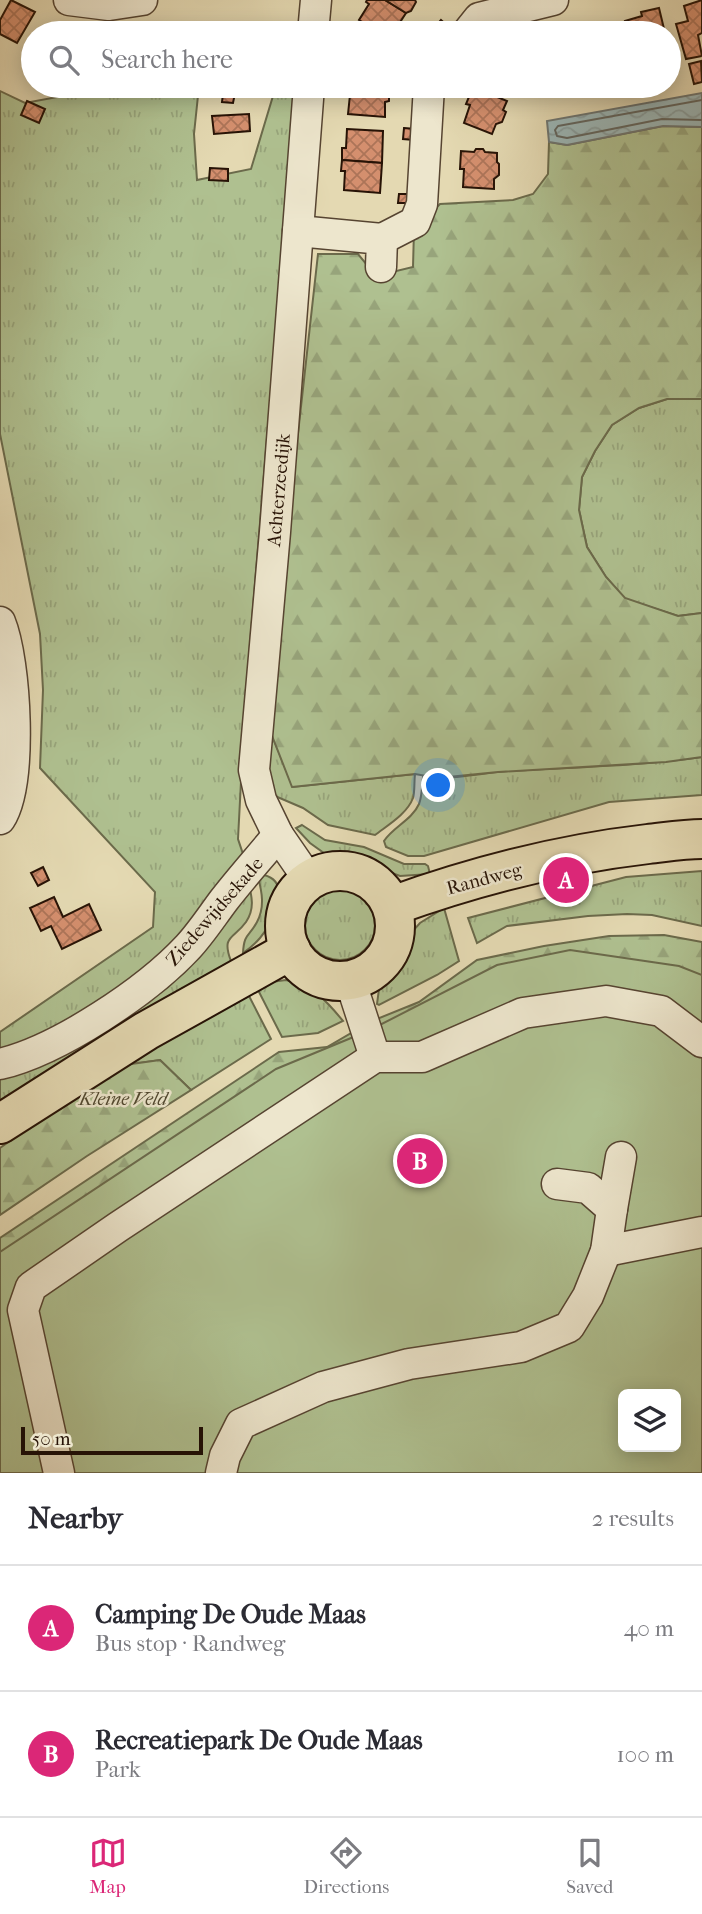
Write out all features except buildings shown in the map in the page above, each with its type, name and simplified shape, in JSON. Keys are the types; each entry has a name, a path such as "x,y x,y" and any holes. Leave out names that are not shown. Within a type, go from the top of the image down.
{"main road":[{"name":"Randweg","path":"392,906 443,888 553,860 623,847 702,839"},
{"path":"341,870 358,873 372,880 384,892 392,906 396,925 393,944 383,961 368,974 350,980 327,980 306,969 290,950 285,919 289,904 309,880 325,873 341,870"},
{"path":"0,1124 146,1031 290,950"}],"street":[{"path":"69,0 109,5 142,0"},
{"path":"314,21 316,0"},
{"path":"477,21 479,18 553,0"},
{"name":"Achterzeedijk","path":"308,98 254,771 261,800 278,835 309,880"},
{"path":"298,231 382,253 415,222 422,204 428,98"},
{"path":"0,622 11,662 15,728 12,783 6,809 0,819"},
{"name":"Ziedewijdsekade","path":"0,1064 17,1060 81,1028 117,1006 154,978 190,945 278,835"},
{"path":"350,980 375,1057"},
{"path":"59,1473 23,1310 31,1287 118,1227 375,1057 422,1057 523,1013 606,1001 661,1011 702,1042"},
{"path":"221,1473 225,1456 241,1424 323,1387 409,1364 521,1347 569,1326 588,1296 606,1251 621,1157"},
{"path":"557,1184 588,1188 612,1209"},
{"path":"606,1251 702,1232"}],"green space":[{"path":"0,91 25,103 52,98 198,98 194,134 197,180 251,169 272,98 295,98 245,705 238,839 246,863 135,983 0,1057 0,1032 153,927 155,892 40,768 43,690 40,634 0,434"},
{"path":"663,126 702,127 702,399 667,399 639,408 612,425 582,477 579,510 587,547 606,577 625,598 678,616 702,613 702,757 666,762 438,778 415,774 292,787 269,728 278,613 318,254 358,254 376,276 413,267 414,230 440,204 513,200 533,194 548,174 549,142 567,145"},
{"path":"667,399 702,399 702,613 678,616 625,599 606,577 587,547 579,510 582,477 612,425 639,408"},
{"path":"269,728 293,787 415,774 414,795 410,804 397,819 375,835 328,825 303,808 275,796 269,770"},
{"path":"702,757 702,795 609,802 424,856 408,856 386,847 384,841 416,810 421,798 423,777 455,777"},
{"path":"302,825 325,840 364,847 404,864 425,864 430,874 400,876 355,859 324,853 296,828"},
{"path":"702,871 702,926 652,915 588,916 507,926 477,943 468,918 626,877"},
{"path":"264,875 273,879 277,886 278,903 265,931 243,953 246,938 261,911 262,894 258,877"},
{"path":"248,882 251,912 246,922 228,942 231,961 0,1114 0,1072 56,1049"},
{"path":"340,890 365,900 375,925 365,950 340,960 315,950 305,925 315,900"},
{"path":"444,908 459,961 437,975 377,1004 379,989 410,934 420,923"},
{"path":"664,935 702,942 702,1004 0,1286 0,1238 279,1052 327,1047 372,1021 419,1002 477,960 609,936"},
{"path":"570,950 679,966 702,975 702,1473 0,1473 0,1252 276,1069 368,1031 497,965"},
{"path":"286,980 304,986 318,995 343,1021 318,1033 282,1037 257,988"},
{"name":"Kleine Veld","path":"248,994 271,1039 191,1090 160,1060 117,1066"},
{"name":"Kleine Veld","path":"160,1060 191,1090 0,1215 0,1148 117,1066"}],"water":[{"path":"702,93 702,127 663,126 567,145 549,142 547,121"}],"place":[{"name":"Camping De Oude Maas","path":"566,880"},
{"name":"Recreatiepark De Oude Maas","path":"420,1161"}]}
